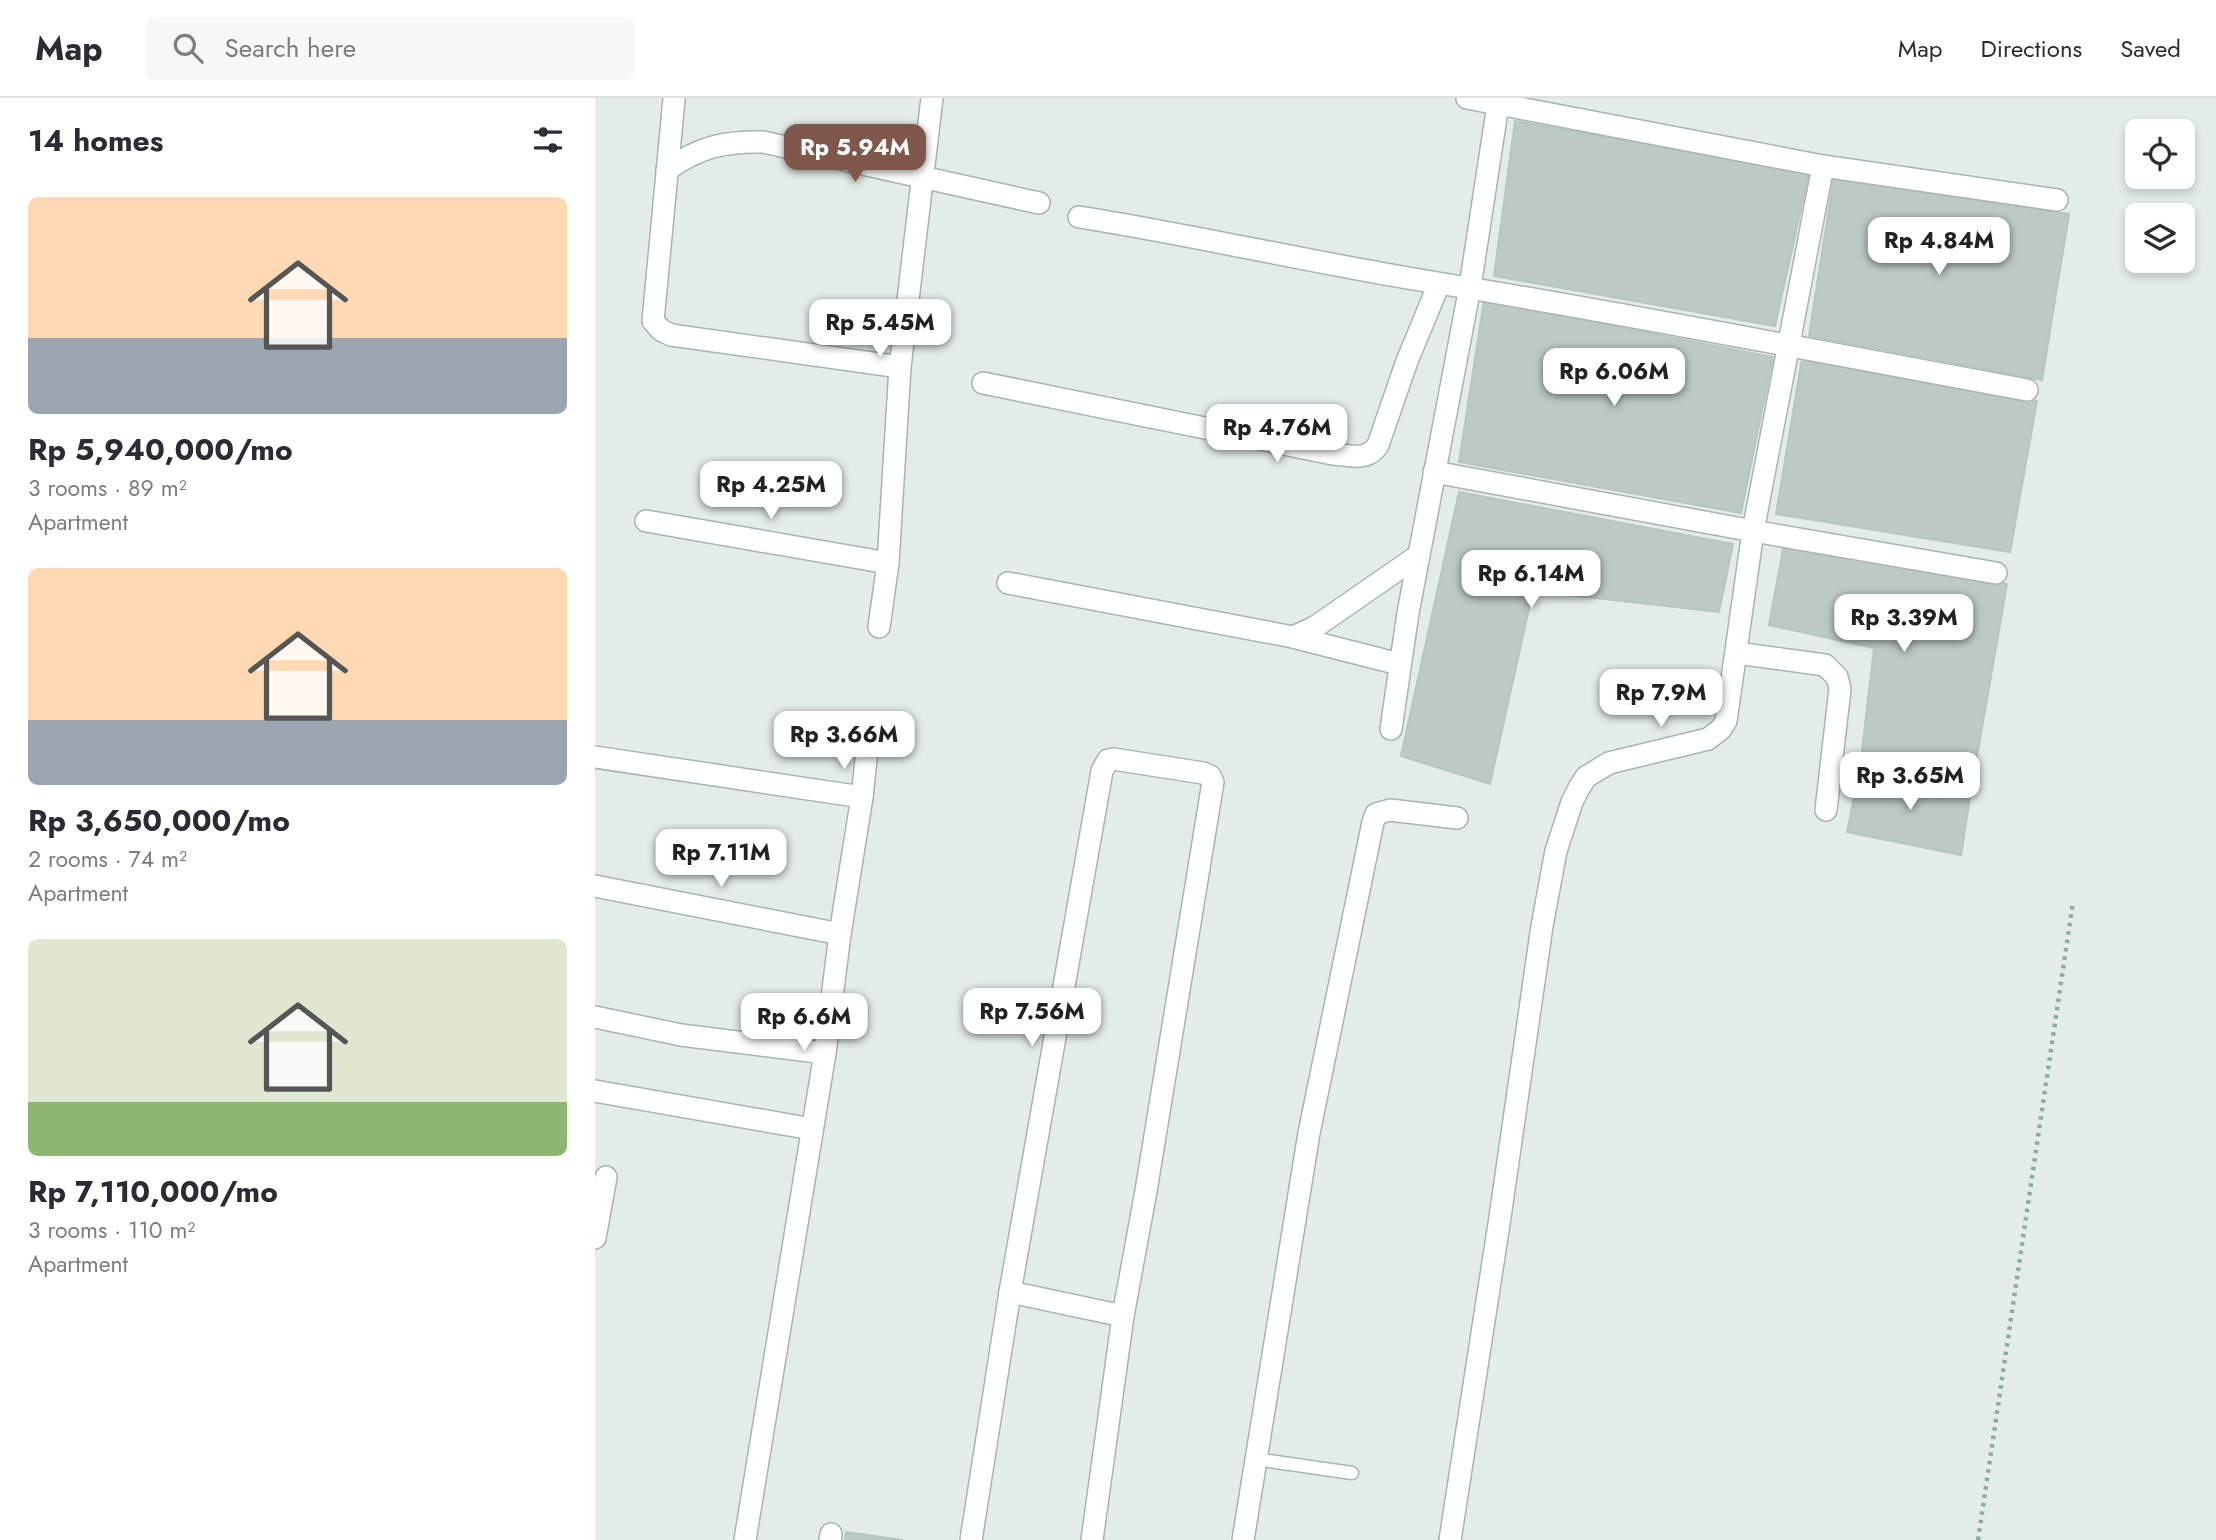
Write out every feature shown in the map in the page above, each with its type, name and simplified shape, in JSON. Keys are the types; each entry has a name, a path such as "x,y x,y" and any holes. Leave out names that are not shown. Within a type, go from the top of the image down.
{"street":[{"path":"879,627 888,563 901,367 932,98"},
{"path":"1467,98 1498,101 1823,166 2057,200"},
{"path":"674,99 653,321 661,330 671,335 901,367"},
{"path":"1391,729 1399,664 1470,287 1498,101"},
{"path":"667,170 689,155 738,141 763,142 1039,203"},
{"path":"1450,1540 1542,926 1556,851 1571,802 1586,777 1608,763 1708,740 1721,729 1729,710 1753,531 1823,166"},
{"path":"1079,218 1439,284 1621,313 1788,347 2027,390"},
{"path":"983,383 1333,454 1363,457 1372,454 1378,445 1406,362 1439,284"},
{"path":"1434,472 1996,573"},
{"path":"646,521 888,563"},
{"path":"1293,638 1315,627 1419,555"},
{"path":"1008,583 1293,638 1399,664"},
{"path":"1736,653 1825,665 1837,677 1840,689 1826,810"},
{"path":"745,1540 825,1053 867,750"},
{"path":"595,757 862,797"},
{"path":"971,1540 1010,1292 1102,771 1108,760 1113,759 1203,773 1210,776 1213,782 1123,1316 1092,1540"},
{"path":"1243,1540 1309,1133 1373,822 1377,814 1390,810 1457,818"},
{"path":"595,886 840,934"},
{"path":"595,1017 681,1035 825,1053"},
{"path":"595,1091 812,1129"},
{"path":"595,1238 606,1177"},
{"path":"1010,1292 1123,1316"}],"lane":[{"path":"1255,1459 1352,1473"}],"path":[{"path":"1979,1540 2073,902"}],"building":[{"path":"1515,121 1809,173 1775,326 1494,276"},
{"path":"1834,176 2069,214 2042,380 1809,336"},
{"path":"1484,301 1773,357 1741,513 1459,462"},
{"path":"1802,359 2037,401 2010,552 1776,514"},
{"path":"1459,492 1733,544 1719,612 1533,591 1490,784 1401,756"},
{"path":"1784,544 2007,584 1971,791 1860,768 1874,648 1769,625"},
{"path":"1860,768 1971,791 1961,855 1847,832"},
{"path":"846,1532 903,1540 845,1540"}]}
